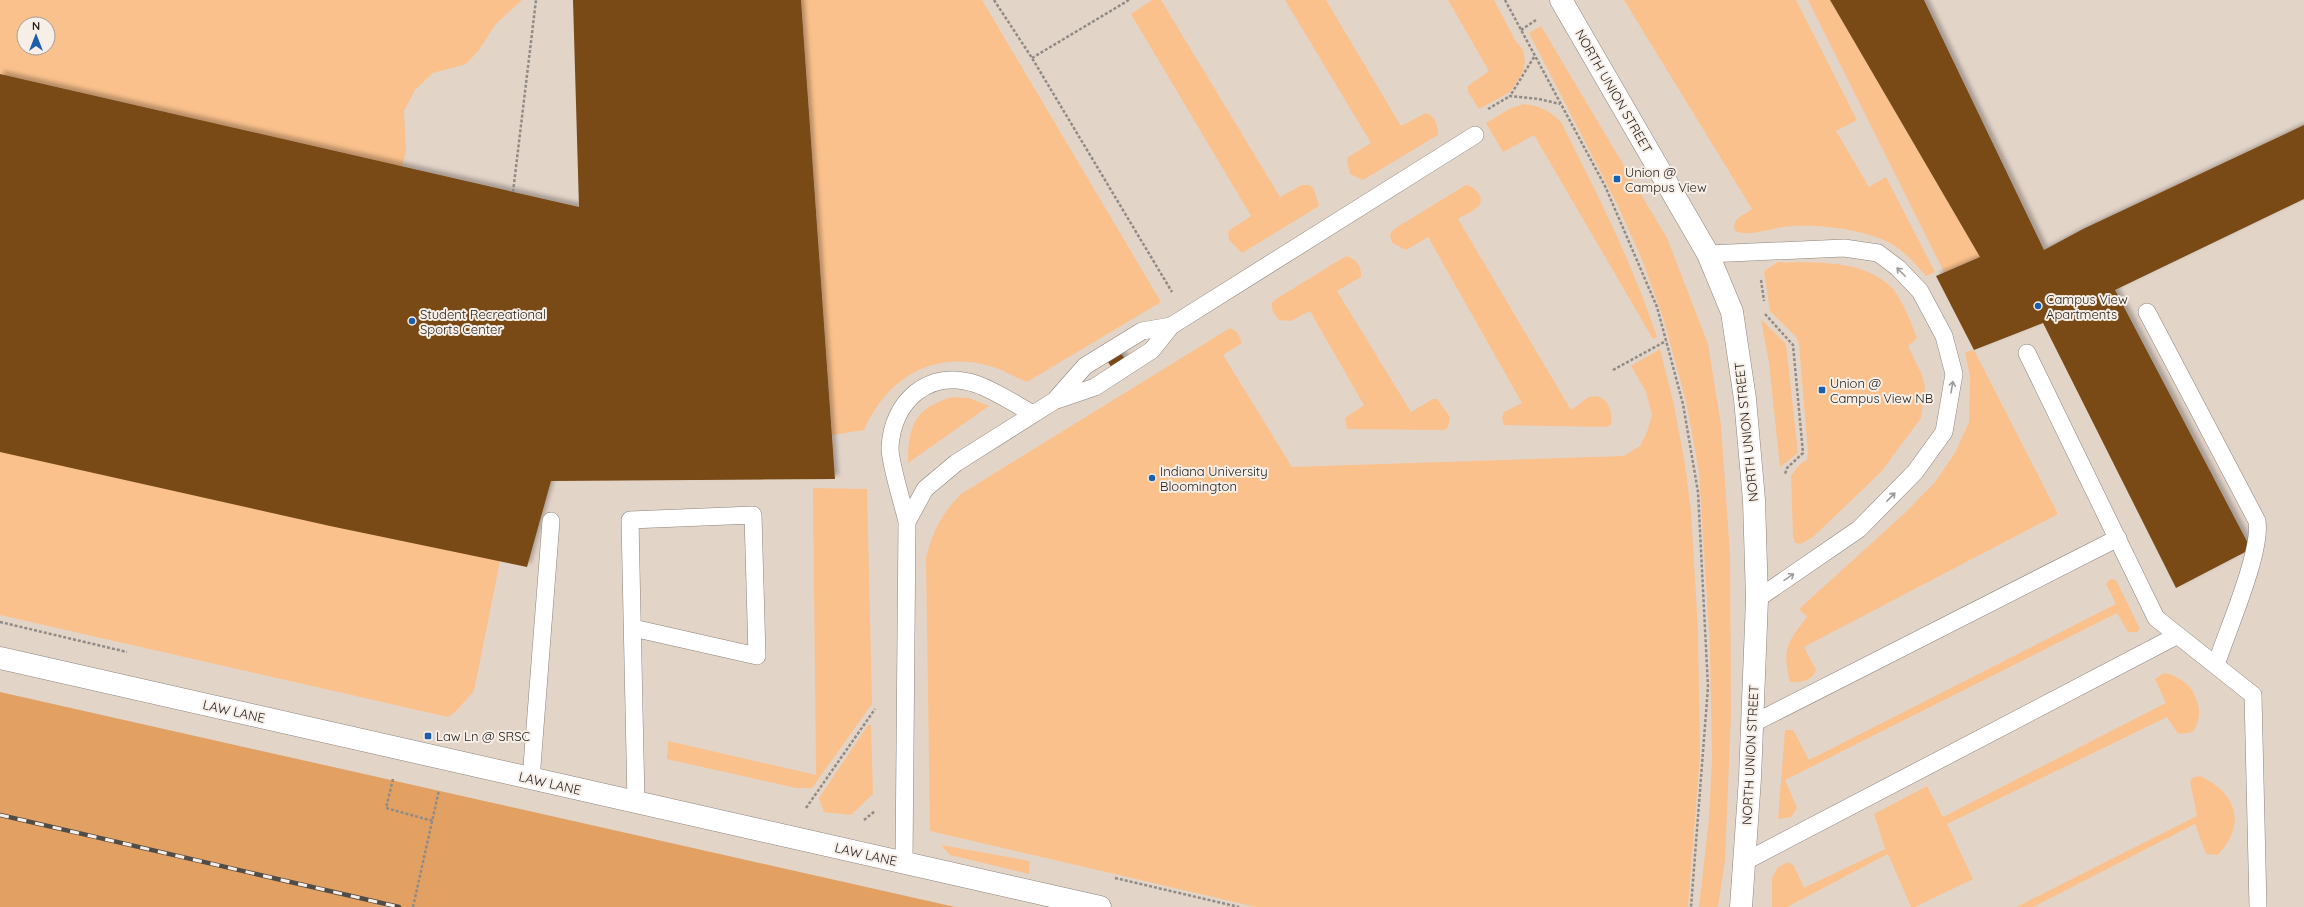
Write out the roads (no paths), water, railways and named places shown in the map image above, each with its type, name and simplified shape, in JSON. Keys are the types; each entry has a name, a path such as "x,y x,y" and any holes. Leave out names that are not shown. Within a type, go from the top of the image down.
{"street":[{"name":"NORTH UNION STREET","path":"1561,0 1708,254 1732,312 1745,399 1754,500 1757,599 1752,724 1740,907"},
{"name":"LAW LANE","path":"0,658 1100,907"}],"lane":[{"path":"907,522 925,489 956,463 1054,401 1095,387 1152,350 1171,326 1475,135"},
{"path":"1708,254 1844,248 1878,253 1898,268 1920,291 1944,336 1954,374 1944,432 1915,472 1859,529 1757,599"},
{"path":"2147,312 2257,521 2258,533 2255,553 2216,664"},
{"path":"1054,401 1085,366 1142,331 1171,326"},
{"path":"2027,353 2156,618 2216,664 2253,695 2258,907"},
{"path":"904,862 907,522 890,450 894,420 913,394 942,379 976,384 1033,414"},
{"path":"632,628 757,656 753,515 630,520 632,628 636,802"},
{"path":"531,779 551,521"},
{"path":"1752,724 2118,538"},
{"path":"1744,862 2178,635"}],"railway":[{"path":"0,815 399,907"}],"place":[{"name":"Union @ Campus View","path":"1617,179"},
{"name":"Campus View Apartments","path":"2038,306"},
{"name":"Student Recreational Sports Center","path":"412,321"},
{"name":"Union @ Campus View NB","path":"1822,390"},
{"name":"Indiana University Bloomington","path":"1152,478"},
{"name":"Law Ln @ SRSC","path":"428,736"}]}
